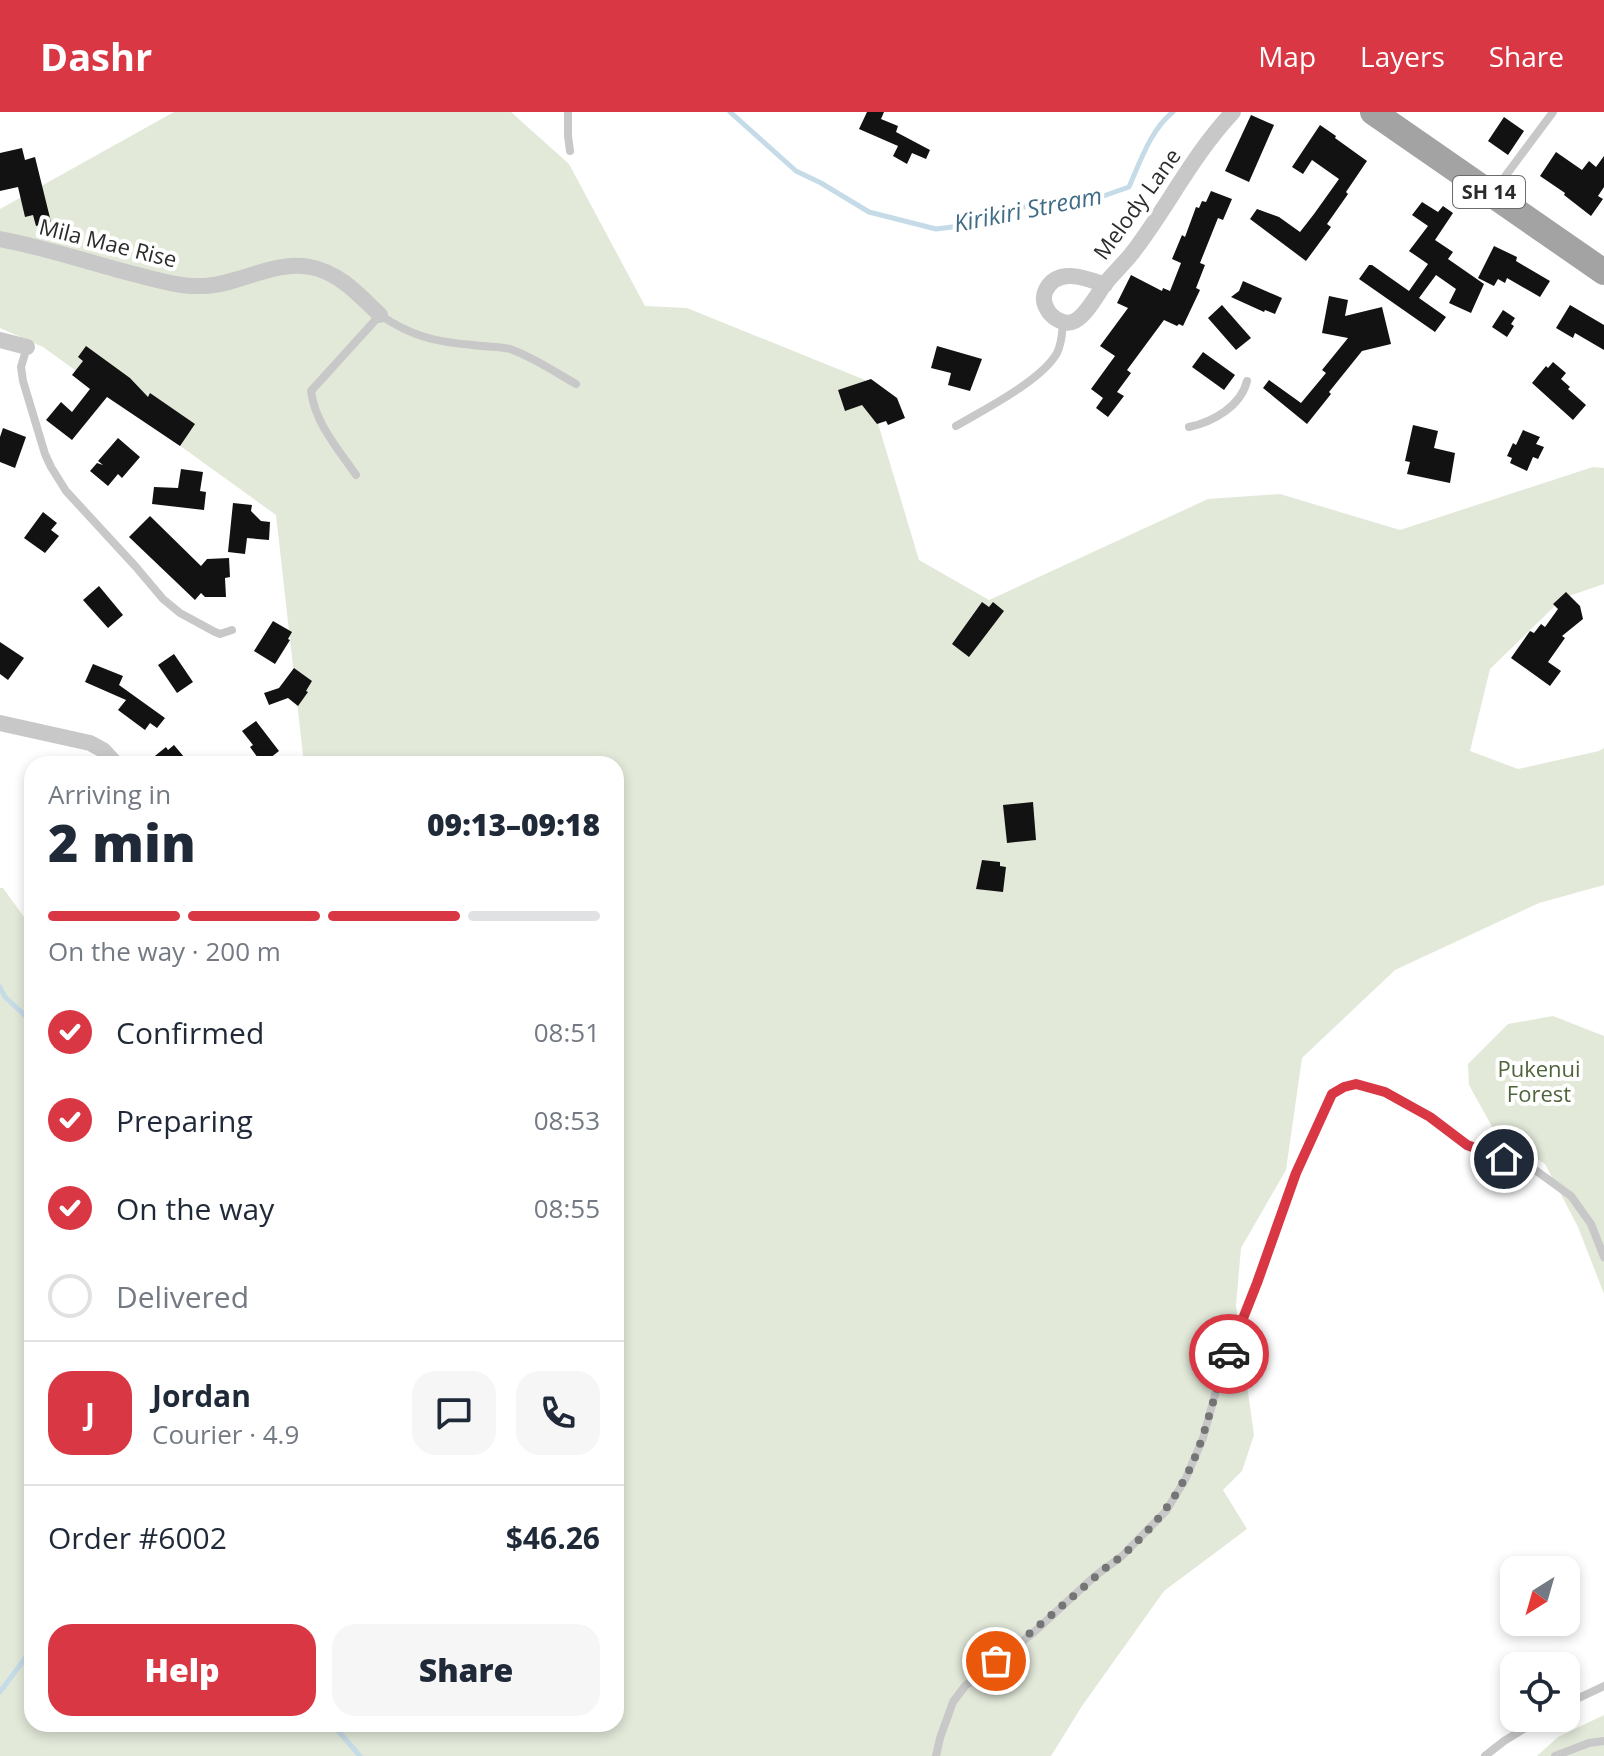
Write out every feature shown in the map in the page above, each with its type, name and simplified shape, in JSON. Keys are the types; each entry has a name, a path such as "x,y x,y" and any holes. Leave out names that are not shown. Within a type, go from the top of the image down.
{"main road":[{"name":"SH 14","path":"1373,112 1604,272"}],"street":[{"name":"Melody Lane","path":"1105,285 1073,275 1062,276 1052,282 1044,294 1044,305 1050,315 1063,323 1081,317 1136,249 1176,188 1233,112"},
{"name":"Mila Mae Rise","path":"0,239 157,280 203,286 278,267 310,267 336,276 380,315"},
{"path":"0,340 27,347"},
{"path":"0,723 90,743 109,756"}],"lane":[{"path":"568,112 570,151"},
{"path":"1492,194 1553,112"},
{"path":"356,475 324,429 313,405 311,391 380,315"},
{"name":"Mila Mae Rise","path":"380,315 400,329 424,338 508,348 576,384"},
{"path":"956,426 1022,386 1052,360 1062,342 1063,323"},
{"path":"27,347 21,367 23,381 45,454 66,491 170,606 220,634 232,630"},
{"path":"1189,427 1213,419 1227,409 1238,399 1247,381"},
{"path":"936,1756 953,1702 965,1686 1033,1633 1095,1576 1122,1556 1173,1500 1203,1438 1221,1373 1296,1173 1332,1094 1356,1084 1385,1092 1430,1117 1467,1145 1531,1167 1571,1196 1591,1224 1604,1257"},
{"path":"1580,1697 1604,1686"},
{"path":"1485,1756 1519,1732"},
{"path":"1555,1756 1589,1743 1604,1741"}],"green space":[{"path":"174,112 511,112 569,164 645,306 687,308 865,380 919,560 989,600 1208,499 1280,494 1400,530 1593,467 1604,468 1604,584 1563,598 1490,669 1470,751 1518,769 1604,748 1604,885 1539,903 1395,970 1302,1058 1286,1170 1241,1248 1236,1306 1254,1435 1242,1471 1223,1490 1247,1529 1164,1591 1082,1706 1051,1756 0,1756 0,888 24,917 24,1732 624,1732 624,756 303,756 276,515 43,347 0,328 0,209"},
{"name":"Pukenui Forest","path":"1553,1016 1604,1036 1604,1294 1578,1227 1545,1164 1495,1132 1469,1085 1468,1064 1508,1024"},
{"path":"1604,1715 1604,1756 1537,1756 1558,1737 1568,1732 1580,1732 1580,1726"}],"building":[{"path":"867,112 884,112 881,119 898,126 896,132 930,150 926,159 912,153 907,164 893,156 898,146 859,129"},
{"path":"1251,115 1274,125 1249,182 1225,171"},
{"path":"1504,117 1524,131 1508,155 1488,141"},
{"path":"1320,125 1367,161 1327,224 1331,227 1306,261 1250,219 1257,209 1279,217 1300,232 1314,214 1339,179 1312,160 1303,174 1292,167"},
{"path":"22,148 25,160 35,157 51,222 36,226 33,215 25,217 18,187 0,191 0,153"},
{"path":"1556,152 1582,170 1589,161 1596,167 1604,156 1604,187 1598,196 1603,199 1591,216 1540,176"},
{"path":"1211,191 1232,199 1223,220 1218,218 1200,263 1205,265 1196,288 1200,290 1183,326 1164,320 1127,370 1131,373 1117,392 1124,396 1108,417 1096,408 1103,398 1091,389 1115,356 1100,346 1128,308 1117,303 1131,275 1162,291 1163,288 1170,291 1181,263 1172,259 1182,235 1185,237 1196,207 1199,208 1202,201 1206,202"},
{"path":"1422,202 1438,212 1443,206 1453,213 1435,240 1453,252 1448,259 1484,284 1471,313 1449,303 1456,289 1436,275 1419,298 1446,317 1435,332 1359,279 1372,265 1409,291 1428,264 1409,251 1428,226 1412,215"},
{"path":"1494,246 1517,257 1516,261 1550,281 1540,297 1507,278 1505,283 1498,279 1494,286 1478,278"},
{"path":"1243,281 1282,298 1275,314 1231,297 1239,291"},
{"path":"1329,296 1348,300 1345,316 1382,307 1391,344 1362,351 1307,424 1263,388 1269,380 1301,403 1326,373 1322,370 1348,338 1322,333"},
{"path":"1222,305 1251,338 1236,350 1208,318"},
{"path":"1570,305 1604,325 1604,350 1575,333 1573,338 1556,328"},
{"path":"1503,310 1515,318 1507,337 1492,327"},
{"path":"86,346 130,378 148,397 150,393 195,424 180,446 107,397 72,440 46,420 61,402 72,412 90,389 72,375 83,361 78,357"},
{"path":"937,346 982,359 970,391 948,385 951,373 931,368"},
{"path":"1203,352 1235,375 1224,390 1192,367"},
{"path":"1553,362 1566,373 1561,379 1570,387 1568,389 1586,405 1573,420 1532,383"},
{"path":"871,379 897,398 905,418 888,425 886,421 877,424 862,405 845,411 838,390"},
{"path":"1413,425 1438,431 1434,448 1455,453 1450,483 1407,474 1410,462 1405,461"},
{"path":"3,428 26,437 15,468 0,462"},
{"path":"1523,430 1540,437 1536,444 1544,447 1538,459 1533,457 1527,471 1510,463 1512,458 1507,456"},
{"path":"118,438 140,457 122,478 118,474 108,486 90,471 97,463 103,465 98,461"},
{"path":"181,469 203,472 200,491 206,492 204,510 152,504 154,487 178,488"},
{"path":"233,503 252,505 251,511 261,521 270,522 269,540 247,538 245,554 228,552"},
{"path":"43,512 57,523 51,530 59,536 45,553 24,538"},
{"path":"150,516 201,566 207,559 229,558 230,577 225,578 226,597 205,597 201,593 195,600 129,537"},
{"path":"99,586 123,615 108,628 83,600"},
{"path":"1566,592 1580,606 1583,619 1562,636 1565,638 1548,662 1561,671 1550,686 1511,658 1530,631 1534,633 1541,624 1545,627 1558,609 1553,604"},
{"path":"982,602 989,607 993,602 1004,611 969,657 952,644"},
{"path":"273,621 292,632 275,664 254,651"},
{"path":"0,642 24,658 8,680 0,674"},
{"path":"174,654 193,682 177,693 158,665"},
{"path":"93,664 123,676 119,685 165,718 157,728 150,723 145,730 118,710 126,700 85,682"},
{"path":"294,668 312,681 308,692 298,706 288,698 269,705 264,693 279,688"},
{"path":"256,721 279,751 273,756 257,756 250,747 253,745 242,731"},
{"path":"174,745 183,756 155,756 166,747 168,750"},
{"path":"1033,802 1036,840 1007,843 1003,805"},
{"path":"982,860 1000,862 1000,866 1006,867 1003,892 976,889"}],"waterway":[{"name":"Kirikiri Stream","path":"730,112 796,171 869,212 936,229 952,227 994,212 1053,202 1089,201 1129,187 1152,137 1173,112"},
{"path":"0,987 5,997 24,1015"},
{"path":"0,1692 24,1660"},
{"path":"339,1732 360,1756"}],"way so far":[{"path":"996,1661 1122,1556 1166,1511 1186,1478 1203,1438 1229,1354"}],"route":[{"path":"1229,1354 1296,1173 1332,1094 1356,1084 1385,1092 1430,1117 1467,1145 1504,1159"}]}
